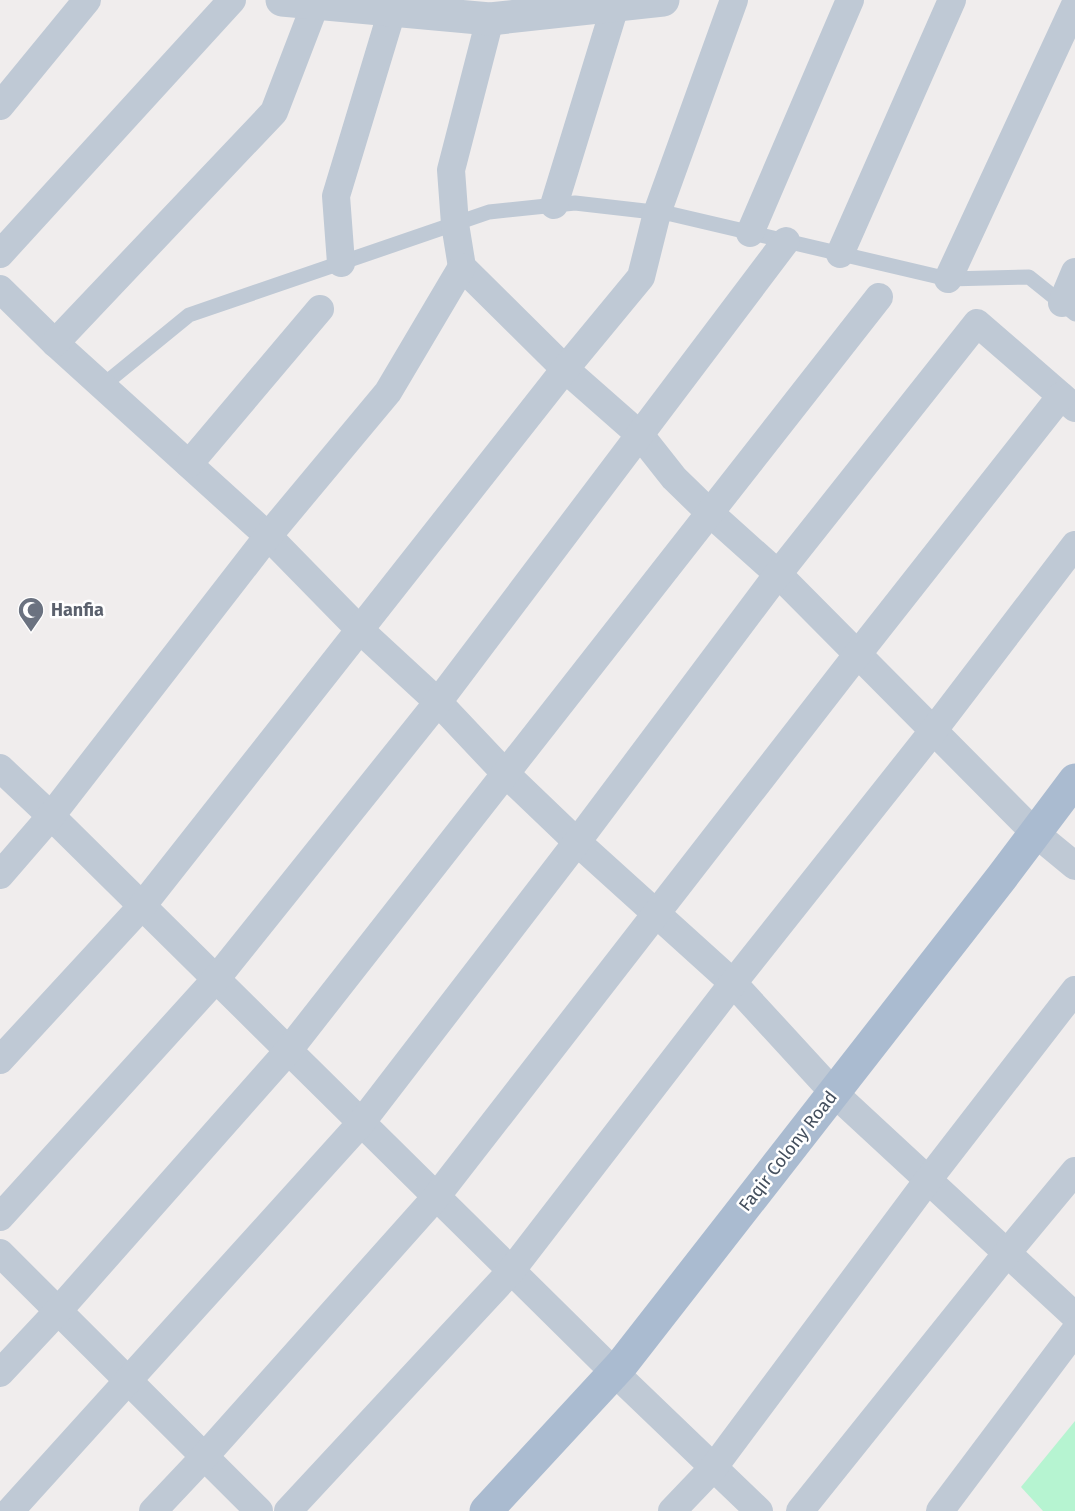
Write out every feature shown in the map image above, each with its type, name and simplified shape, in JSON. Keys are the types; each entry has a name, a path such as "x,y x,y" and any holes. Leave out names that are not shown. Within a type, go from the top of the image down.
{"main road":[{"name":"Faqir Colony Road","path":"486,1511 614,1372 834,1093 1075,780"}],"street":[{"path":"0,106 87,0"},
{"path":"0,254 232,0"},
{"path":"282,0 392,10 429,7 490,19 527,8 663,0"},
{"path":"0,1060 142,906 565,369 641,277 657,213 734,0"},
{"path":"750,233 850,0"},
{"path":"840,254 952,0"},
{"path":"55,343 274,112 317,2"},
{"path":"554,205 615,3"},
{"path":"948,279 1075,5"},
{"path":"341,263 336,196 392,10"},
{"path":"490,19 451,170 455,224 462,267 565,369 640,435 674,478 778,574 1035,833 1075,866"},
{"path":"0,1217 216,979 438,702 786,241"},
{"path":"0,875 51,816 268,536 388,392 462,267"},
{"path":"1068,309 1075,272"},
{"path":"0,289 55,343 268,536 360,630 438,702 505,773 577,842 733,983 834,1093 1075,1316"},
{"path":"0,1373 58,1311 288,1051 879,297"},
{"path":"189,464 321,309"},
{"path":"10,1511 361,1123 577,842 778,574 977,323 1068,402 857,655 436,1197 153,1511"},
{"path":"288,1511 512,1271 733,983 933,731 1075,545"},
{"path":"0,768 614,1372 759,1511"},
{"path":"672,1511 714,1467 928,1180 1075,990"},
{"path":"800,1511 1075,1171"},
{"path":"0,1253 259,1511"},
{"path":"940,1511 1075,1331"}],"lane":[{"path":"102,386 189,315 489,212 575,203 671,214 948,279 1029,277 1068,309"}],"green space":[{"path":"1075,1421 1075,1511 1043,1511 1021,1487"}],"place":[{"name":"Hanfia","path":"31,633"}]}
